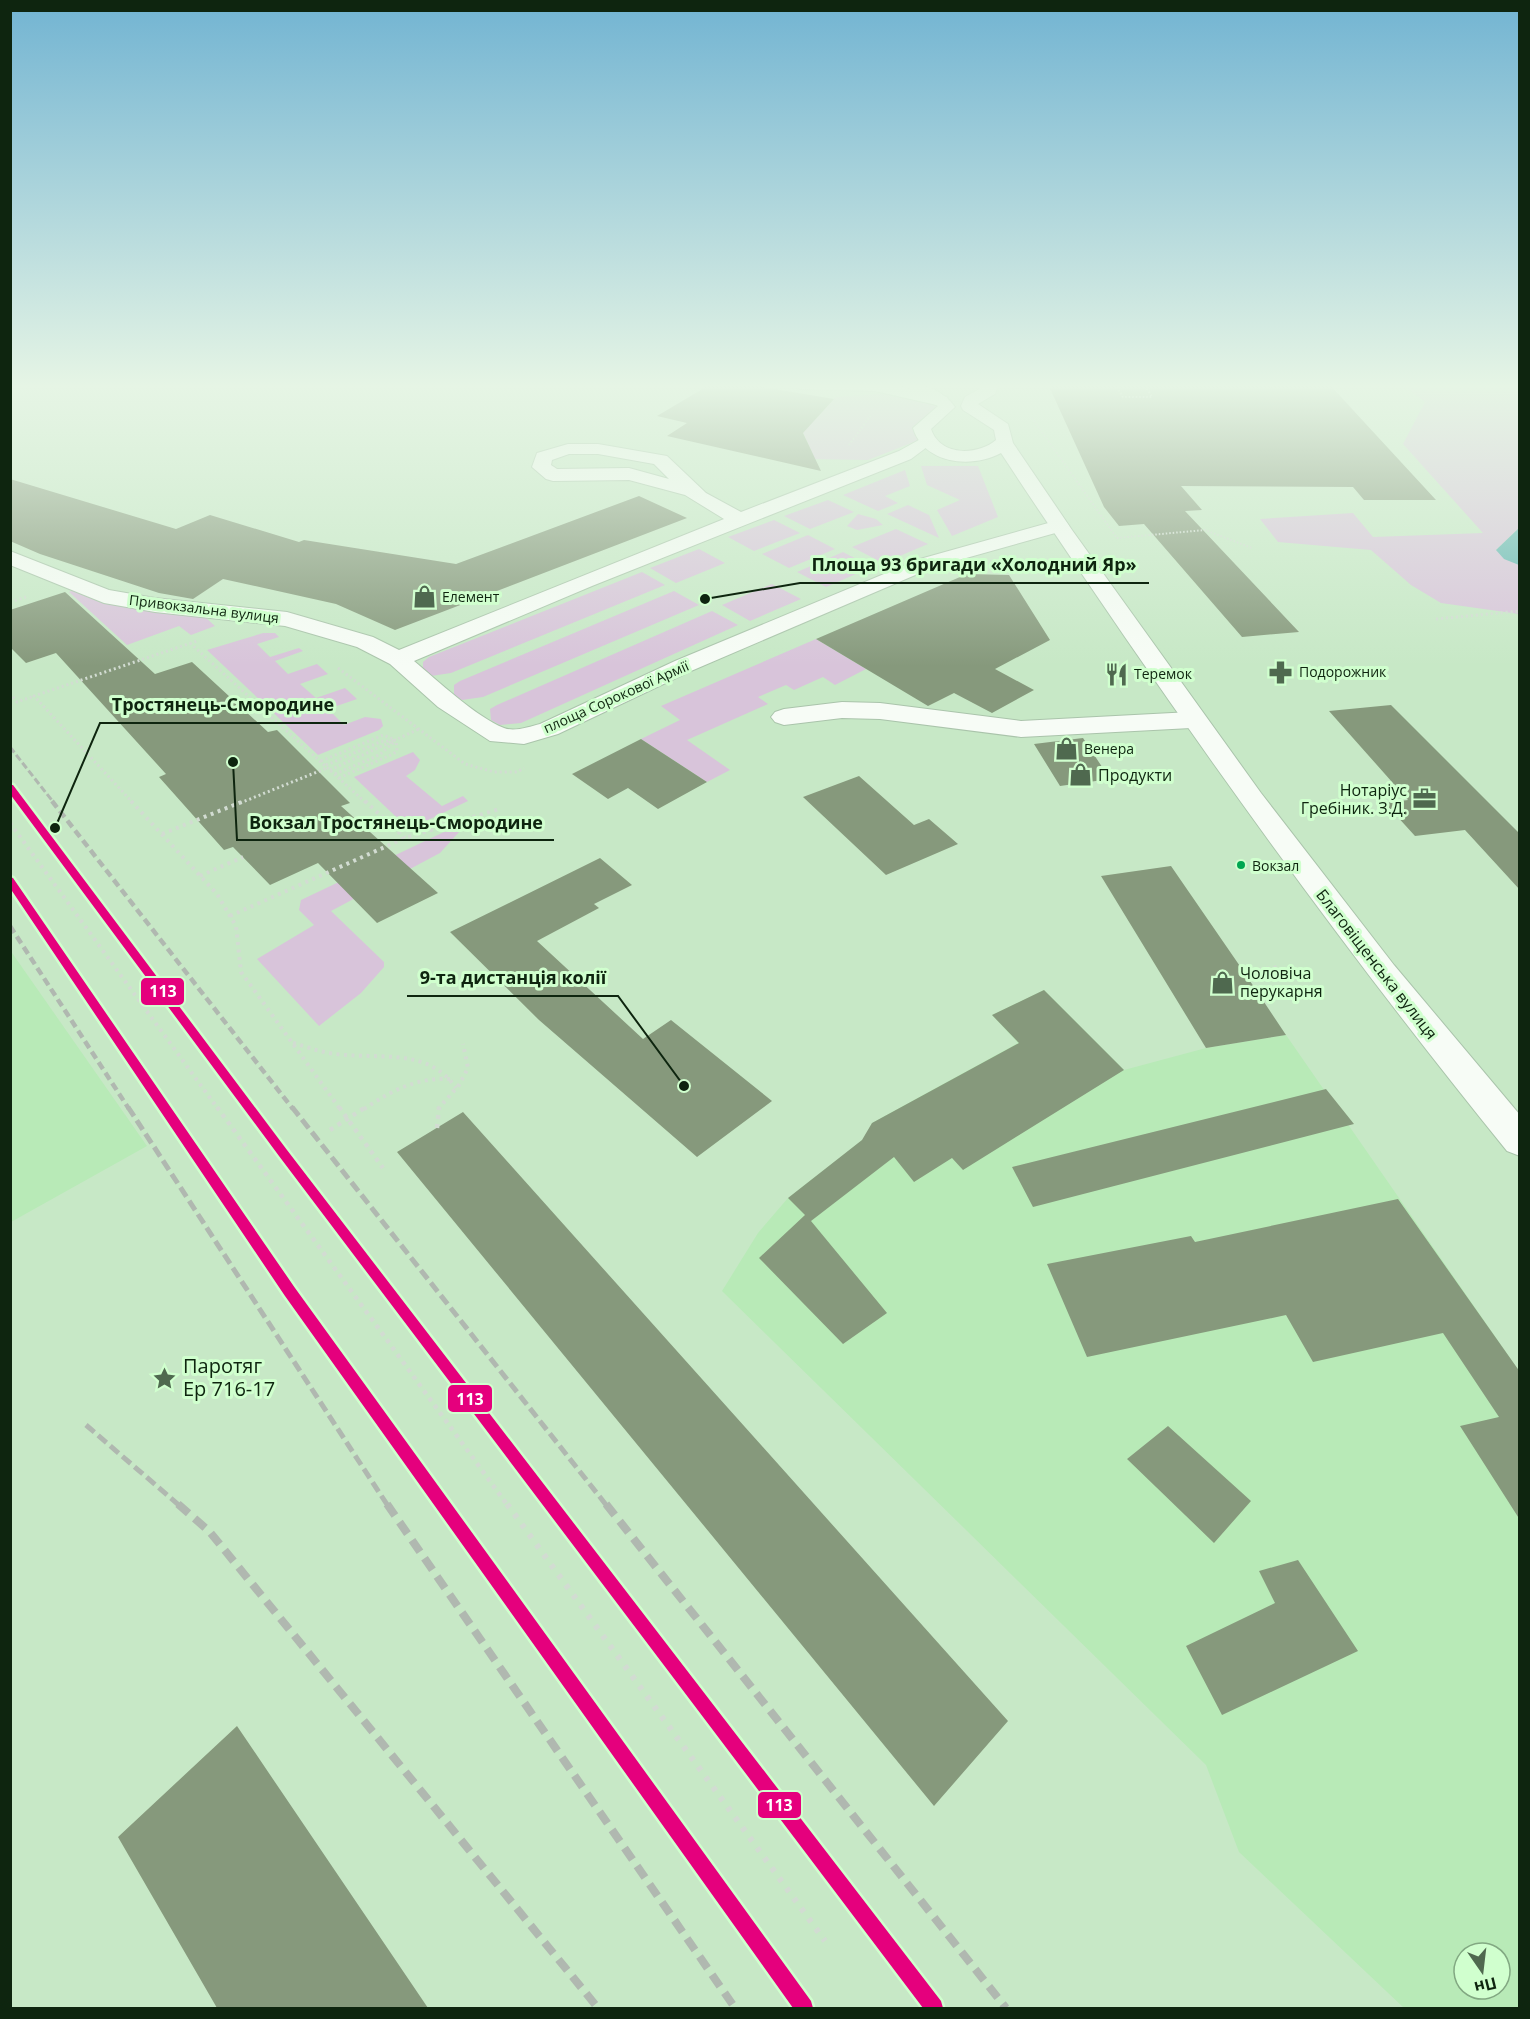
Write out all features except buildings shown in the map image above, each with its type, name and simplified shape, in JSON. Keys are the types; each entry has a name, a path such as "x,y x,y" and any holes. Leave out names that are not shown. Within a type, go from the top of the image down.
{"street":[{"path":"645,478 690,490"},
{"path":"678,478 710,505 740,520"},
{"path":"398,659 584,581 846,478"},
{"name":"Благовіщенська вулиця","path":"1027,478 1191,720 1372,961 1520,1141"},
{"name":"площа Сорокової Армії","path":"398,659 447,702 499,736 524,736 549,729 683,666 927,563 1059,526"},
{"name":"Привокзальна вулиця","path":"10,557 104,596 155,605 287,619 365,642 398,659"},
{"path":"784,717 842,710 880,711 1021,729 1191,720"}],"path":[{"path":"1075,478 1117,538 1205,530 1252,548"},
{"path":"1436,619 1520,611"},
{"path":"10,693 17,702 200,640"},
{"path":"190,644 405,838"},
{"path":"330,662 465,764 494,771 517,772"},
{"path":"34,696 217,894 236,926 241,972 383,1168"},
{"path":"161,834 328,768 419,729"},
{"path":"321,761 383,735 396,740"},
{"path":"335,774 379,755 396,740"},
{"path":"339,778 393,754 397,750 396,740"},
{"path":"230,916 405,838 499,809"},
{"path":"10,823 825,1941"},
{"path":"200,876 243,857"},
{"path":"1244,972 1279,966"},
{"path":"292,1043 329,1053 420,1060 435,1065 456,1088"},
{"path":"437,1128 437,1110 456,1088 468,1068 463,1044"},
{"path":"330,1130 409,1083 436,1076 450,1079"}],"shaded area":[{"path":"885,478 908,478 910,486 885,496 898,503 878,511 843,495"},
{"path":"925,478 983,478 998,517 952,536 937,510 960,500 927,485"},
{"path":"1434,478 1519,478 1519,528 1496,550 1519,565 1519,614 1441,603 1411,585 1371,550 1278,542 1260,519 1353,513 1373,537 1483,533"},
{"path":"828,500 854,512 810,529 784,516"},
{"path":"908,505 929,515 939,538 887,514"},
{"path":"858,514 876,519 883,525 857,530 847,526"},
{"path":"774,520 800,533 754,551 728,537"},
{"path":"896,529 928,544 883,563 852,547"},
{"path":"808,535 835,549 789,568 762,554"},
{"path":"699,549 725,563 676,583 650,568"},
{"path":"843,552 872,567 826,587 797,572"},
{"path":"642,572 665,585 451,673 431,676 423,671 423,662 429,657"},
{"path":"772,584 801,599 750,621 722,605"},
{"path":"74,590 205,617 215,626 191,635 179,626 127,645 69,592"},
{"path":"674,591 699,605 483,697 462,700 454,695 454,685 460,681"},
{"path":"712,611 738,625 521,723 500,725 491,720 490,709 497,705"},
{"path":"263,633 275,633 279,637 257,644 270,657 299,648 303,651 275,661 288,674 317,664 328,674 300,684 316,698 345,688 357,699 328,709 344,725 365,717 381,719 383,726 379,730 318,755 207,650"},
{"path":"816,639 866,669 835,685 823,677 794,690 786,685 758,697 768,704 687,740 730,770 707,782 641,739 680,720 661,706"},
{"path":"413,752 420,760 415,770 406,776 442,806 463,796 468,801 409,829 354,777"},
{"path":"444,832 459,832 440,853 331,911 384,962 384,967 361,993 319,1026 257,959 314,925 299,910 301,900"},
{"path":"10,950 147,1146 11,1222 10,1222"},
{"path":"1044,990 1124,1070 1206,1048 1286,1035 1519,1371 1519,2008 1404,2008 1239,1852 1206,1765 722,1291 758,1233 788,1198 865,1138 872,1123 1018,1043 992,1015"}],"water":[{"path":"1519,528 1519,565 1504,559 1496,550"}],"railway":[{"path":"10,747 54,803"},
{"path":"52,801 293,1109"},
{"path":"10,926 129,1109"},
{"path":"128,1107 388,1506"},
{"path":"292,1107 607,1506"},
{"path":"86,1425 180,1506"},
{"path":"178,1504 209,1531 598,2008"},
{"path":"387,1504 735,2008"},
{"path":"606,1504 1006,2008"}],"transit line":[{"name":"113","path":"10,787 283,1153 934,2008"},
{"name":"113","path":"10,880 290,1292 804,2008"}],"place":[{"name":"Елемент","path":"424,597"},
{"name":"Площа 93 бригади «Холодний Яр»","path":"705,599"},
{"name":"Подорожник","path":"1281,672"},
{"name":"Теремок","path":"1116,674"},
{"name":"Венера","path":"1066,749"},
{"name":"Вокзал Тростянець-Смородине","path":"233,762"},
{"name":"Продукти","path":"1080,775"},
{"name":"Нотаріус Гребіник. З.Д.","path":"1425,799"},
{"name":"Тростянець-Смородине","path":"55,828"},
{"name":"Вокзал","path":"1241,865"},
{"name":"Чоловіча перукарня","path":"1222,982"},
{"name":"9-та дистанція колії","path":"684,1086"},
{"name":"Паротяг Ер 716-17","path":"165,1378"}]}
